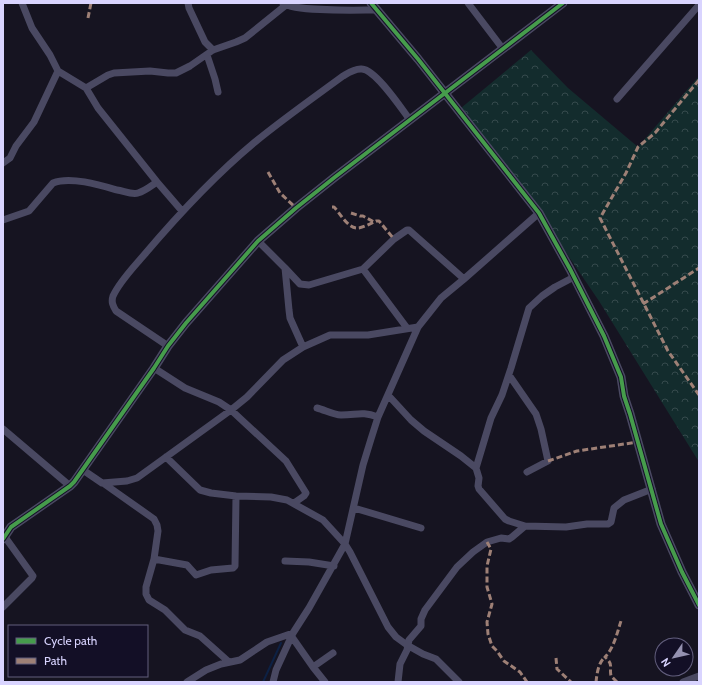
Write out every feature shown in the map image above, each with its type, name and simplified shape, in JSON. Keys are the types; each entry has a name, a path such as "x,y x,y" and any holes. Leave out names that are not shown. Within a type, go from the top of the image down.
{"street":[{"path":"22,3 32,28 50,55 58,71 86,88 98,108 182,211"},
{"path":"188,3 204,42 210,52 218,92"},
{"path":"468,3 503,49"},
{"path":"3,607 32,578 4,538 7,527 70,486 83,470 186,322 258,241 296,208 562,3"},
{"path":"86,88 114,73 150,71 168,74 176,73 190,66 210,52 245,38 284,4 301,8 337,10 373,6 410,49 539,213 574,277 604,336 621,377 624,396 652,489 660,524 699,606"},
{"path":"618,99 699,5"},
{"path":"168,346 116,310 112,304 113,298 120,284 182,211 255,142 352,70 361,68 369,70 376,76 410,120"},
{"path":"3,163 10,158 16,146 34,122 58,71"},
{"path":"3,220 29,211 53,183 59,181 66,180 99,185 134,194 144,191 157,182"},
{"path":"273,682 276,670 292,635 334,566 345,544 363,465 378,418 418,327 437,302 539,213"},
{"path":"258,241 300,284 309,285 363,269 394,239 405,231 409,230 464,279"},
{"path":"285,268 288,310 303,347"},
{"path":"363,269 407,328"},
{"path":"476,468 491,418 500,401 509,375 529,306 555,287 574,277"},
{"path":"102,483 127,481 137,478 231,410 247,397 283,360 303,347 330,336 368,335 418,327"},
{"path":"154,368 185,388 219,402 231,410 286,461 306,493 294,503"},
{"path":"509,375 535,410 548,461 527,472"},
{"path":"388,395 411,420 424,431 476,468 478,473 478,486 509,521 524,526 566,527 587,524 608,524 611,522 614,508 624,500 652,489"},
{"path":"317,408 340,415 363,413 378,418"},
{"path":"3,428 70,486"},
{"path":"166,457 200,490 236,496 271,497 287,500 323,520 345,544 388,627 396,637 423,654 436,659 459,682"},
{"path":"83,470 154,519 158,531 154,559 146,587 146,594 149,600 165,610 185,630 200,636 230,662"},
{"path":"154,559 187,565 196,575 211,570 233,568 235,566 236,496"},
{"path":"354,508 421,528"},
{"path":"398,682 400,664 407,650 409,640 421,626 421,619 425,610 457,567 486,542 501,538 509,539 524,526"},
{"path":"285,561 309,562 334,566"},
{"path":"187,682 206,670 240,660 267,642 292,635"},
{"path":"292,635 313,667 325,682"},
{"path":"313,667 333,653"},
{"path":"683,682 699,676"}],"green space":[{"path":"531,50 568,88 638,147 699,76 699,462 599,301 539,213 455,113"}],"waterway":[{"path":"263,682 281,643"}],"marked path":[{"path":"88,18 91,3"},
{"path":"699,80 655,133 638,147 626,173 600,218 668,351 699,395"},
{"path":"268,172 280,193 296,208"},
{"path":"332,207 334,207 344,220 354,228 360,228 379,221 394,239"},
{"path":"351,213 363,216 374,222"},
{"path":"643,304 699,268"},
{"path":"548,461 577,451 638,442"},
{"path":"487,542 491,549 487,566 487,587 492,604 487,622 488,634 492,646 504,661 520,672 527,682"},
{"path":"617,682 611,676 610,664 605,657 613,645 621,621"},
{"path":"596,682 599,665 605,657"},
{"path":"556,658 557,669 571,682"}],"cycle path":[{"path":"371,3 418,59 539,213 570,269 604,336 621,377 624,396 661,524 682,572 699,605"},
{"path":"3,539 11,527 74,482 168,346 186,323 258,241 335,177 563,3"}]}
